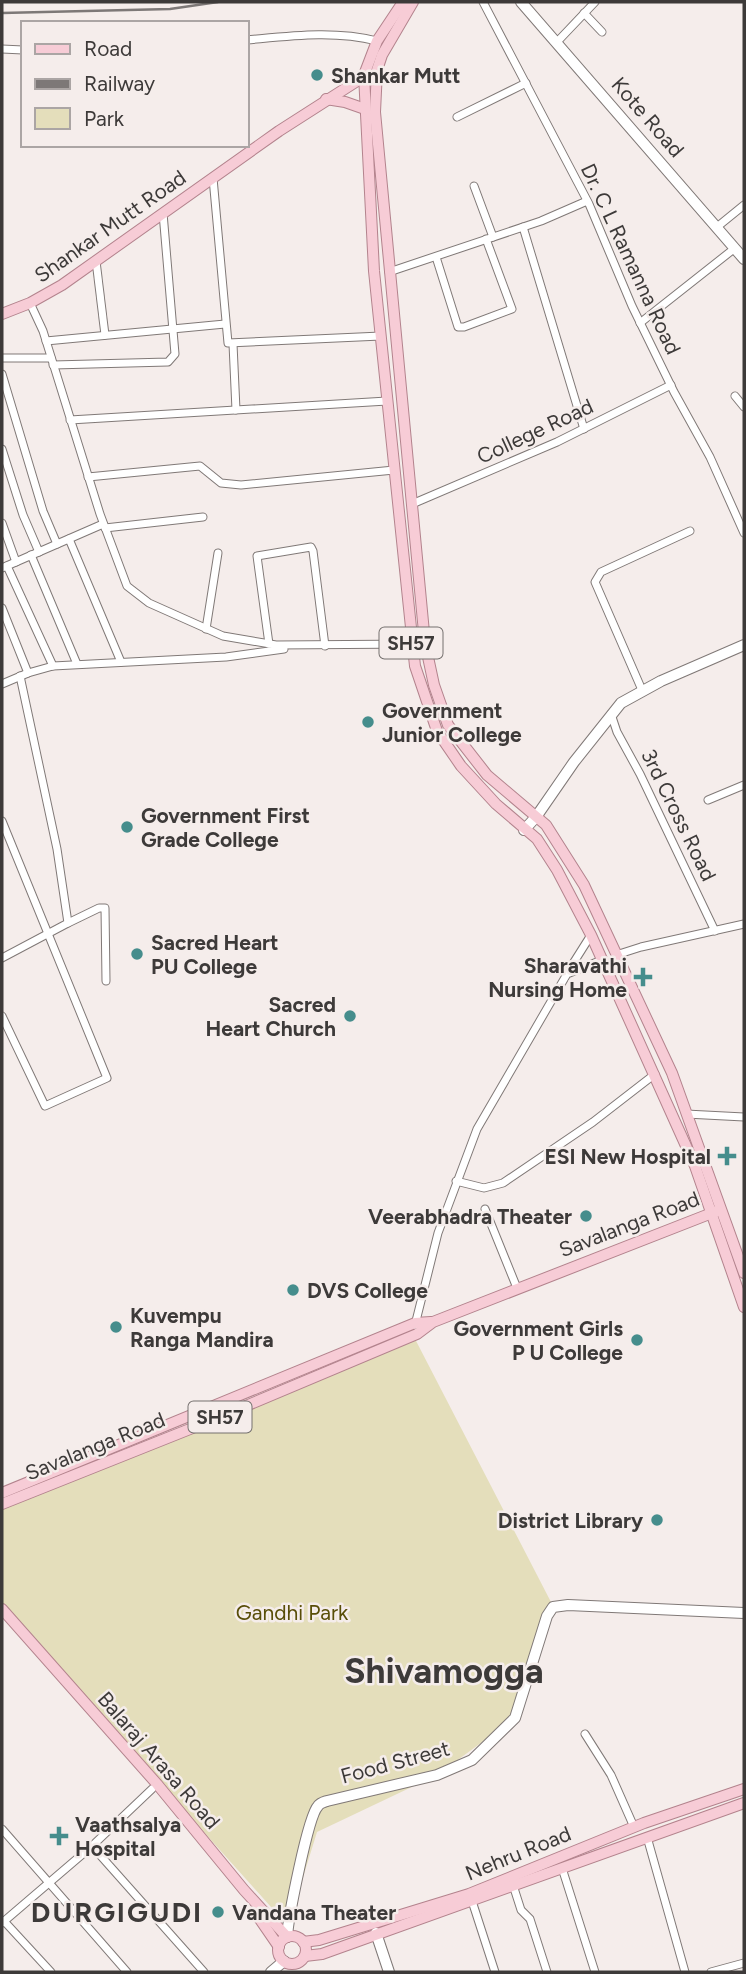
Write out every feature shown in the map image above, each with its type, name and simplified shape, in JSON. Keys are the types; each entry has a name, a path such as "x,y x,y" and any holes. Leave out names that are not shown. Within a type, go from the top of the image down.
{"main road":[{"name":"SH57","path":"403,2 377,41 364,75 374,271 415,666 437,731 461,766 496,804 537,839 557,870 592,935 717,1210"},
{"name":"SH57","path":"413,2 382,55 377,70 375,112 425,643 435,685 448,724 487,775 546,825 584,884 672,1073 717,1210"},
{"name":"Shankar Mutt Road","path":"2,314 30,303 62,285 213,178 248,148 364,75 377,70"},
{"path":"326,99 365,108"},
{"path":"717,1210 744,1273"},
{"path":"717,1210 744,1307"},
{"name":"Savalanga Road","path":"2,1493 717,1210"},
{"name":"Savalanga Road","path":"2,1504 210,1422 416,1328"},
{"path":"3,1617 152,1789 262,1922 279,1947 284,1961 297,1963 304,1956 306,1946 296,1937 287,1937 279,1947"},
{"name":"Balaraj Arasa Road","path":"3,1617 157,1784 244,1890 287,1937"},
{"name":"Nehru Road","path":"303,1942 319,1940 469,1894 634,1827 744,1789"},
{"name":"Nehru Road","path":"304,1956 322,1954 744,1803"}],"street":[{"name":"Dr. C L Ramanna Road","path":"483,2 587,201 640,323 710,457 744,533"},
{"name":"Kote Road","path":"521,2 744,259"},
{"path":"557,42 595,2"},
{"path":"584,13 601,32"},
{"path":"248,40 352,35 377,41"},
{"path":"2,49 21,50"},
{"path":"457,117 526,83"},
{"path":"213,178 228,343 381,336"},
{"path":"436,257 458,327 512,309 474,186"},
{"path":"389,272 523,227 587,201"},
{"path":"717,227 744,205"},
{"path":"2,358 52,362 168,362 175,354 163,213"},
{"path":"523,227 584,429"},
{"path":"640,323 735,248"},
{"path":"96,261 105,335"},
{"path":"30,303 46,341 104,526 127,586 149,603 223,636 269,644 325,646 425,643"},
{"path":"46,341 225,324"},
{"path":"233,344 236,410"},
{"path":"2,374 43,511 57,544"},
{"name":"College Road","path":"412,504 584,429 671,385"},
{"path":"735,396 744,407"},
{"path":"70,420 387,401"},
{"path":"2,449 35,553 77,664"},
{"path":"89,477 200,466 221,483 241,485 394,470"},
{"path":"52,666 5,567 69,538 104,526 204,517"},
{"path":"2,523 16,562"},
{"path":"642,690 595,582 596,578 600,572 690,531"},
{"path":"69,538 121,662"},
{"path":"269,644 256,558 259,554 311,547 325,646"},
{"path":"206,628 218,553"},
{"path":"2,608 28,673"},
{"path":"2,684 52,666 226,657 306,645"},
{"path":"524,830 621,703 642,690 744,645"},
{"path":"20,676 57,849 68,923"},
{"name":"3rd Cross Road","path":"611,714 617,732 646,785 715,930"},
{"path":"708,800 744,785"},
{"path":"2,821 107,1078 45,1106 2,1016"},
{"path":"2,957 99,908 105,908 106,981"},
{"path":"616,955 744,924"},
{"path":"416,1328 438,1233 477,1129 592,935"},
{"path":"567,974 602,960"},
{"path":"456,1181 484,1188 503,1183 593,1122 655,1074"},
{"path":"686,1114 744,1117"},
{"path":"485,1209 517,1288"},
{"name":"Food Street","path":"287,1937 293,1898 317,1806 327,1801 437,1775 472,1760 515,1718 547,1616 553,1607 568,1605 744,1613"},
{"path":"585,1734 611,1775 634,1827"},
{"path":"51,1972 3,1922 92,1846 152,1789"},
{"path":"2,1829 127,1972"},
{"path":"647,1837 685,1972"},
{"path":"92,1846 204,1972"},
{"path":"562,1868 595,1972"},
{"path":"513,1885 521,1910 530,1919 547,1972"},
{"path":"472,1901 495,1972"},
{"path":"376,1933 389,1972"},
{"path":"271,1972 284,1961"},
{"path":"711,1972 744,1963"}],"green space":[{"name":"Gandhi Park","path":"414,1337 552,1604 515,1718 437,1775 317,1832 288,1926 2,1607 2,1503"}],"railway":[{"path":"2,13 170,9 218,2"}],"place":[{"name":"Shankar Mutt","path":"317,75"},
{"name":"Government Junior College","path":"368,722"},
{"name":"Government First Grade College","path":"127,827"},
{"name":"Sacred Heart PU College","path":"137,954"},
{"name":"Sharavathi Nursing Home","path":"643,977"},
{"name":"Sacred Heart Church","path":"350,1016"},
{"name":"ESI New Hospital","path":"727,1156"},
{"name":"Veerabhadra Theater","path":"586,1216"},
{"name":"DVS College","path":"293,1290"},
{"name":"Kuvempu Ranga Mandira","path":"116,1327"},
{"name":"Government Girls P U College","path":"637,1340"},
{"name":"District Library","path":"657,1520"},
{"name":"Vaathsalya Hospital","path":"59,1836"},
{"name":"Vandana Theater","path":"218,1912"}],"district":[{"name":"Shivamogga","path":"444,1671"},
{"name":"DURGIGUDI","path":"117,1912"}]}
